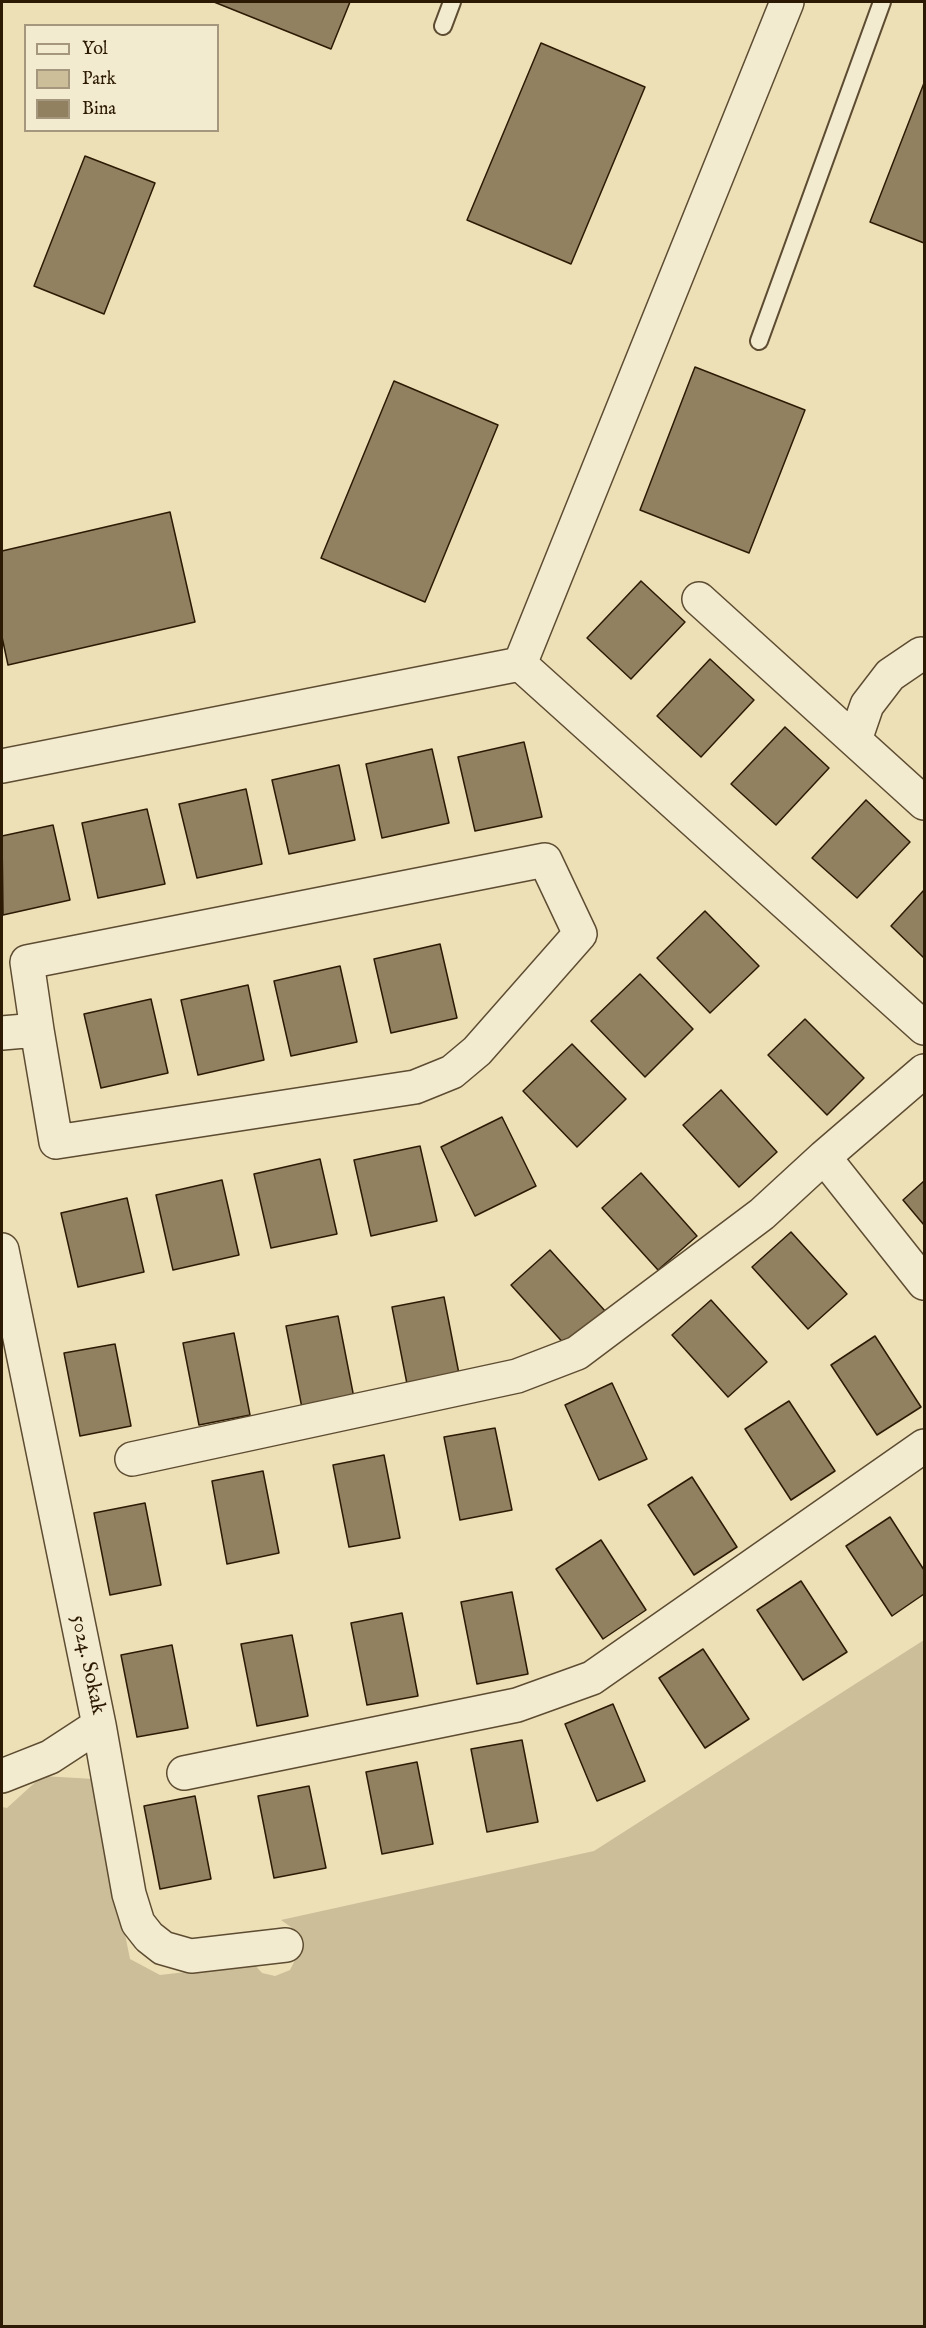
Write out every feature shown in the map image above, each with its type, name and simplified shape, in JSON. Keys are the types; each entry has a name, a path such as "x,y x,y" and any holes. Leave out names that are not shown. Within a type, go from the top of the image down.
{"street":[{"path":"520,664 787,2"},
{"path":"699,599 924,803"},
{"path":"855,740 867,705 890,675 921,654 924,655"},
{"path":"2,766 520,664"},
{"path":"520,664 924,1028"},
{"path":"545,860 580,934 477,1052 452,1072 415,1087 56,1142 37,1030 27,962 545,860"},
{"path":"2,1033 37,1030"},
{"path":"132,1459 517,1376 577,1353 762,1214 924,1071"},
{"path":"824,1157 924,1283"},
{"name":"5024. Sokak","path":"2,1250 99,1725 129,1894 138,1923 149,1937 163,1948 191,1956 286,1945"},
{"path":"184,1773 517,1705 592,1678 924,1446"},
{"path":"2,1776 50,1757 99,1725"}],"lane":[{"path":"443,26 452,2"},
{"path":"759,341 882,2"}],"green space":[{"path":"924,1640 924,2326 2,2326 2,1807 7,1808 42,1776 94,1779 130,1959 160,1975 254,1964 262,1973 275,1976 290,1970 294,1962 298,1940 295,1930 281,1920 594,1851"}],"building":[{"path":"214,2 350,2 331,49"},
{"path":"541,43 645,87 571,264 467,220"},
{"path":"924,83 924,243 870,222"},
{"path":"85,156 155,183 104,314 34,286"},
{"path":"695,367 805,410 749,553 640,510"},
{"path":"394,381 498,425 425,602 321,558"},
{"path":"170,512 195,622 8,665 2,637 2,551"},
{"path":"641,581 685,622 631,679 587,638"},
{"path":"710,659 754,700 701,757 657,716"},
{"path":"785,727 829,768 776,825 731,784"},
{"path":"524,742 542,817 475,831 458,757"},
{"path":"432,749 449,823 382,838 366,764"},
{"path":"339,765 355,840 289,854 272,780"},
{"path":"246,789 262,864 197,878 179,804"},
{"path":"866,800 910,842 857,898 812,858"},
{"path":"147,809 165,884 98,898 82,823"},
{"path":"53,825 70,900 3,915 2,836"},
{"path":"924,890 924,958 891,926"},
{"path":"705,911 759,966 710,1013 657,958"},
{"path":"440,944 457,1018 391,1033 374,959"},
{"path":"340,966 357,1042 291,1056 274,981"},
{"path":"640,974 693,1029 645,1077 591,1021"},
{"path":"248,985 264,1060 198,1075 181,1000"},
{"path":"151,999 168,1073 101,1088 84,1014"},
{"path":"805,1019 864,1078 827,1115 768,1055"},
{"path":"572,1044 626,1099 577,1147 523,1091"},
{"path":"721,1090 777,1152 739,1187 683,1125"},
{"path":"502,1117 536,1186 475,1216 441,1147"},
{"path":"420,1146 437,1221 371,1236 354,1160"},
{"path":"320,1159 337,1234 271,1248 254,1174"},
{"path":"641,1173 697,1236 658,1270 602,1208"},
{"path":"222,1180 239,1255 173,1270 156,1195"},
{"path":"924,1181 924,1225 903,1200"},
{"path":"127,1198 144,1272 78,1287 61,1213"},
{"path":"791,1232 847,1294 808,1329 752,1267"},
{"path":"550,1250 606,1312 567,1347 511,1285"},
{"path":"444,1297 460,1379 408,1389 392,1307"},
{"path":"711,1300 767,1362 728,1397 672,1335"},
{"path":"338,1316 354,1398 302,1408 286,1326"},
{"path":"234,1333 250,1415 199,1425 183,1343"},
{"path":"875,1336 921,1407 877,1435 831,1365"},
{"path":"115,1344 131,1426 80,1436 64,1353"},
{"path":"612,1383 647,1459 599,1480 565,1405"},
{"path":"789,1401 835,1471 791,1500 745,1429"},
{"path":"495,1428 512,1510 460,1520 444,1437"},
{"path":"384,1455 400,1538 349,1547 333,1465"},
{"path":"263,1471 279,1553 227,1564 212,1481"},
{"path":"692,1477 737,1547 694,1575 648,1505"},
{"path":"145,1503 161,1585 110,1595 94,1513"},
{"path":"890,1517 924,1570 924,1594 892,1616 846,1546"},
{"path":"601,1540 646,1610 603,1639 556,1569"},
{"path":"801,1581 847,1652 803,1680 757,1610"},
{"path":"512,1592 528,1674 477,1684 461,1602"},
{"path":"402,1613 418,1696 367,1705 351,1623"},
{"path":"292,1635 308,1716 257,1726 241,1644"},
{"path":"172,1645 188,1728 137,1737 121,1655"},
{"path":"703,1649 749,1719 705,1748 659,1678"},
{"path":"613,1704 645,1781 597,1801 565,1724"},
{"path":"522,1740 538,1822 487,1832 471,1749"},
{"path":"417,1762 433,1844 382,1854 366,1772"},
{"path":"309,1786 326,1868 274,1878 258,1796"},
{"path":"195,1796 211,1879 160,1889 144,1806"}]}
